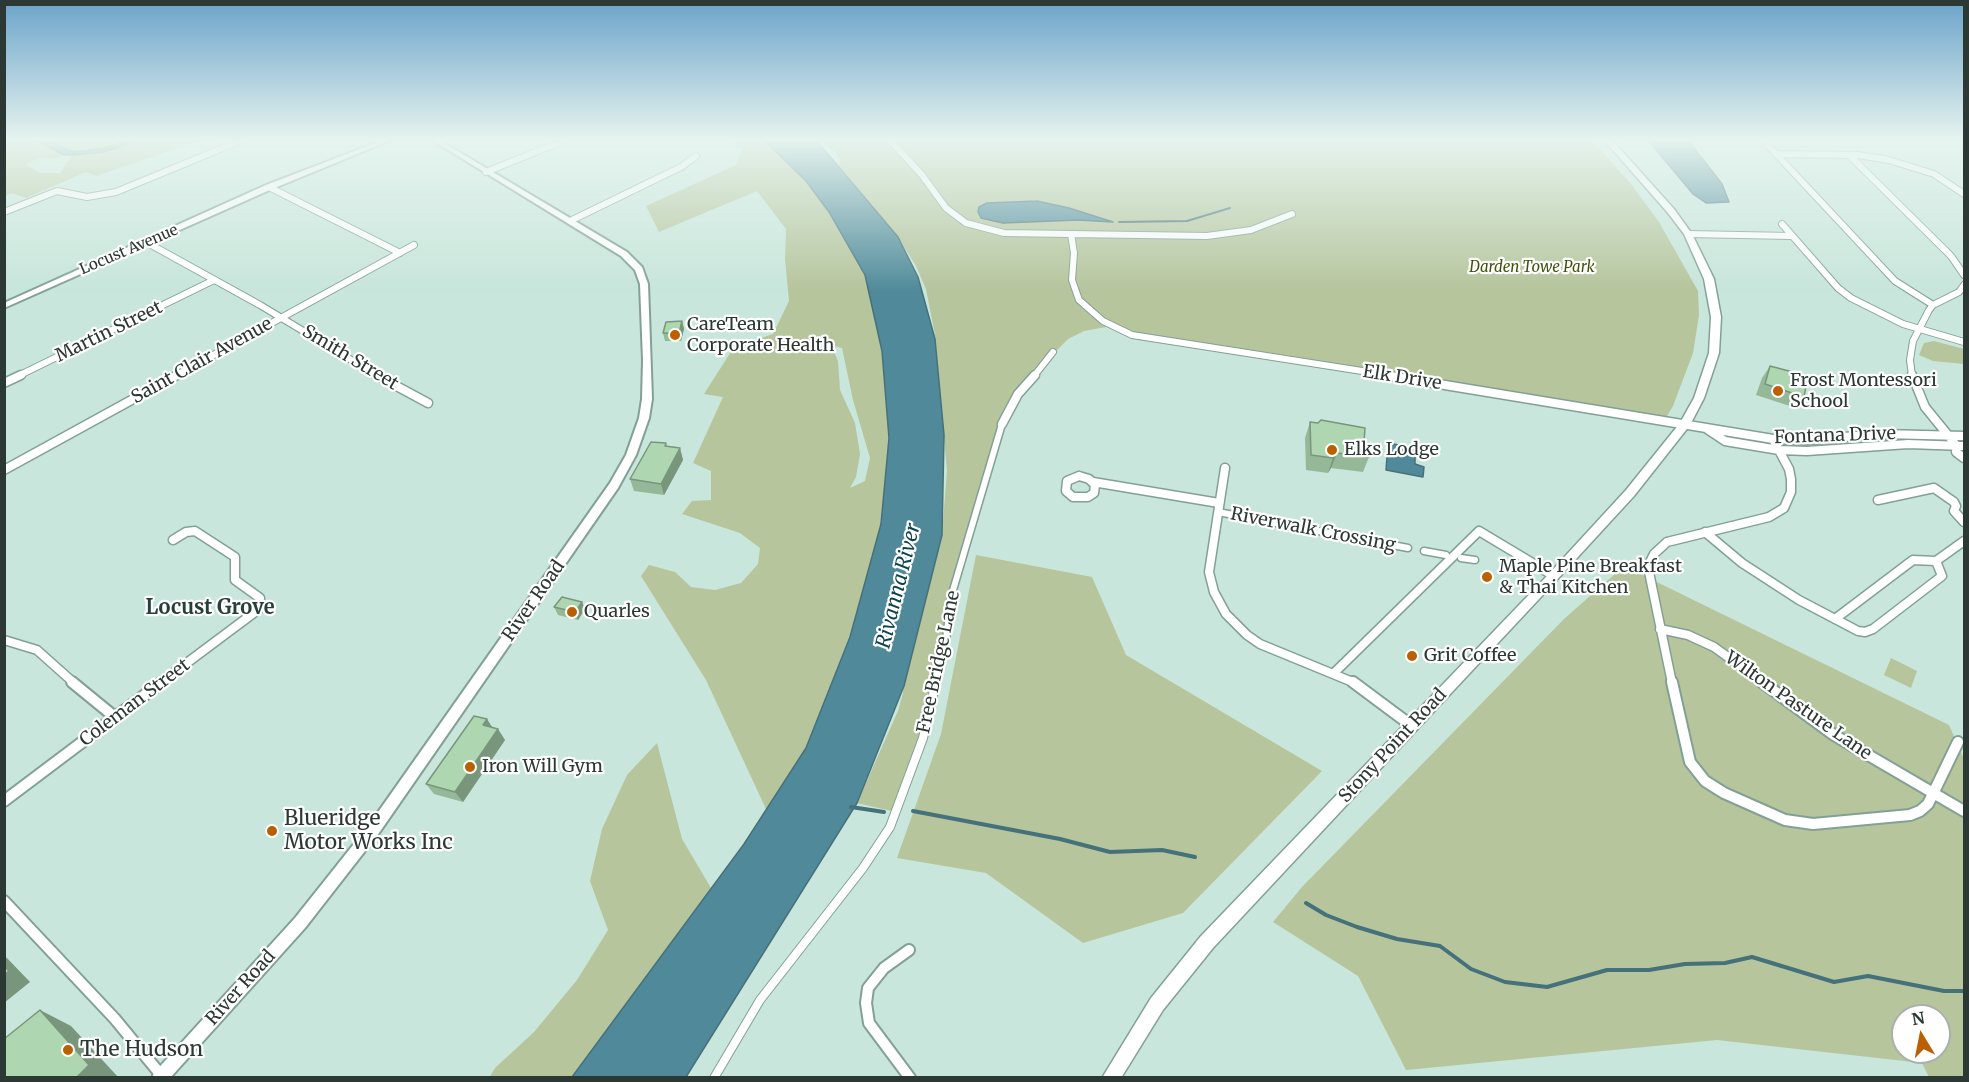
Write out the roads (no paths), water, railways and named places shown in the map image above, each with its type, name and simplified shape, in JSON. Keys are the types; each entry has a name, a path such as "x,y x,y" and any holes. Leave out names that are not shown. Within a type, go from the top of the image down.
{"main road":[{"name":"Stony Point Road","path":"1111,1077 1158,1004 1207,942 1554,576 1630,493 1686,425 1711,365 1716,317 1709,279 1688,234 1654,190"}],"street":[{"path":"4,212 57,191 87,197 120,190"},
{"name":"Locust Avenue","path":"4,306 261,190"},
{"path":"276,190 400,253"},
{"name":"River Road","path":"160,1076 300,923 368,837 614,485 631,455 642,426 647,399 643,276 624,254 518,190"},
{"path":"570,221 633,190"},
{"path":"933,190 946,208 966,223 988,230 1014,234 1208,236 1251,230 1292,214"},
{"path":"1810,190 1894,281 1933,304"},
{"path":"1885,190 1951,256 1965,275"},
{"path":"1782,224 1838,288 1851,298 1884,316 1965,342"},
{"name":"Elk Drive","path":"1071,234 1074,253 1072,280 1076,294 1085,307 1094,314 1119,330 1142,338 1609,410 1706,429"},
{"path":"1688,234 1791,236"},
{"name":"Smith Street","path":"146,242 282,317 390,384 428,403"},
{"name":"Saint Clair Avenue","path":"4,470 414,245"},
{"name":"Martin Street","path":"4,384 214,280"},
{"path":"1962,446 1946,435 1930,415 1913,381 1910,354 1919,329 1933,304 1959,292 1965,285"},
{"name":"Free Bridge Lane","path":"714,1077 760,1000 863,868 890,827 923,738 946,640 951,597 1002,424 1018,394 1053,352"},
{"path":"1706,429 1725,441 1779,450 1808,451 1897,444 1962,446"},
{"name":"Fontana Drive","path":"1706,429 1773,440 1883,434 1965,436"},
{"path":"1773,440 1789,469 1791,479 1791,492 1784,508 1769,517 1667,542 1654,554 1650,562 1649,572 1660,629 1690,762 1705,781 1716,789 1785,820 1813,824 1910,815 1920,811 1928,804 1958,742"},
{"path":"1962,446 1956,452 1965,458"},
{"path":"1226,468 1209,572 1214,592 1226,614 1247,635 1260,644 1287,657 1334,673 1369,692 1412,726"},
{"path":"1093,482 1219,508"},
{"path":"1878,500 1934,488 1954,502 1956,506 1954,511 1965,522"},
{"name":"Riverwalk Crossing","path":"1219,508 1408,548"},
{"name":"Coleman Street","path":"4,801 259,609 260,598 235,580 235,557 195,531 186,532 173,540"},
{"path":"1334,673 1479,531 1554,576"},
{"path":"1705,532 1759,574 1798,600 1858,631 1865,632 1873,629 1942,576 1936,561"},
{"path":"1835,619 1913,560 1936,561 1965,541"},
{"path":"1424,551 1446,555"},
{"path":"1461,558 1474,560"},
{"name":"Wilton Pasture Lane","path":"1660,629 1688,635 1714,647 1834,735 1965,811"},
{"path":"4,640 37,650 93,701 116,718"},
{"path":"4,901 114,1019 160,1076"},
{"path":"909,950 884,968 868,988 866,1003 869,1023 910,1077"}],"water":[{"name":"Rivanna River","path":"813,190 859,190 898,237 918,277 935,339 944,435 942,535 904,686 857,803 686,1077 572,1077 744,844 806,748 850,637 881,524 889,438 882,351 865,275 829,212"},
{"path":"1690,190 1725,190 1729,202 1706,203"},
{"path":"1037,201 1113,222 1078,220 1003,223 981,218 978,212 979,207 987,203"},
{"path":"1388,443 1415,448 1415,464 1424,467 1423,477 1386,470"}],"waterway":[{"path":"1119,222 1187,221 1230,208"},
{"path":"851,807 884,812"},
{"path":"913,811 1060,839 1110,852 1162,850 1195,857"},
{"path":"1306,903 1326,915 1357,927 1397,939 1440,946 1471,969 1505,982 1547,987 1607,970 1649,970 1685,964 1725,963 1752,957 1834,982 1868,976 1944,991 1964,991"}],"place":[{"name":"CareTeam Corporate Health","path":"675,335"},
{"name":"Frost Montessori School","path":"1778,391"},
{"name":"Elks Lodge","path":"1332,450"},
{"name":"Maple Pine Breakfast & Thai Kitchen","path":"1487,577"},
{"name":"Quarles","path":"572,612"},
{"name":"Grit Coffee","path":"1412,656"},
{"name":"Iron Will Gym","path":"470,767"},
{"name":"Blueridge Motor Works Inc","path":"272,831"},
{"name":"The Hudson","path":"68,1050"}],"district":[{"name":"Locust Grove","path":"210,608"}],"park label":[{"name":"Darden Towe Park","path":"1532,268"}]}
